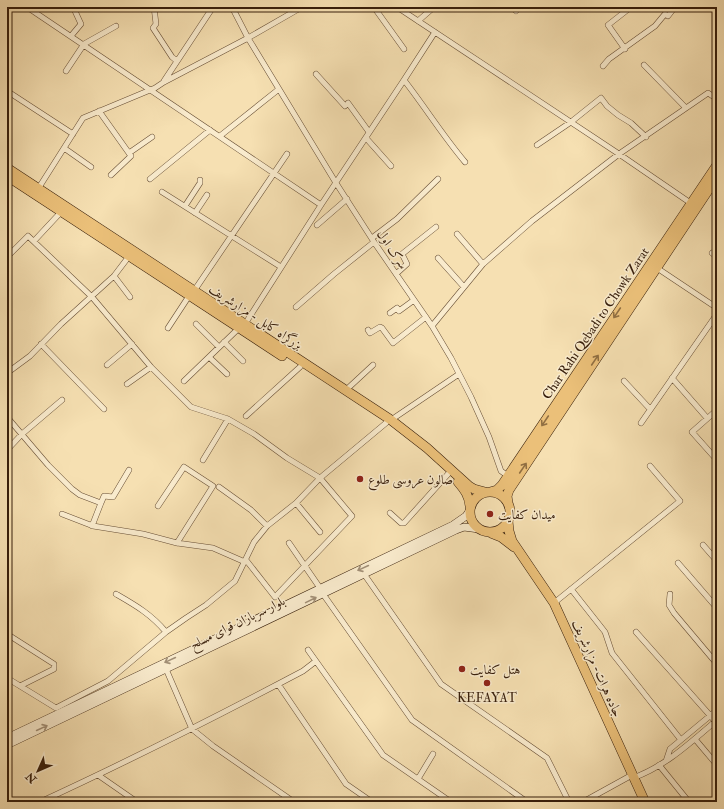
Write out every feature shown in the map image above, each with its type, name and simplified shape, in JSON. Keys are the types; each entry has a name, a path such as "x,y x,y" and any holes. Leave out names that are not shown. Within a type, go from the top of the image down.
{"highway":[{"name":"Char Rahi Qebadi to Chowk Zarat","path":"508,503 507,496 509,490 657,268 717,165"},
{"name":"بزرگراه کابل - مزارشریف","path":"7,168 131,254"},
{"name":"بزرگراه کابل - مزارشریف","path":"7,176 60,212 131,254 242,326 346,390 427,448 469,486 474,489 488,492"},
{"name":"Char Rahi Qebadi to Chowk Zarat","path":"488,492 497,490 502,486 694,205 717,177"},
{"name":"بزرگراه کابل - مزارشریف","path":"242,326 300,367 388,421 449,473 467,493 470,499 470,508"},
{"path":"488,492 501,495 508,503 510,512 508,531 518,551 501,537 479,529 471,521 470,508 473,500 478,495 488,492"},
{"path":"491,533 501,530 508,522"},
{"name":"جاده هرات- مزارشریف","path":"518,551 554,603 645,802"}],"main road":[{"name":"بلوار سربازان قوای مسلح","path":"7,745 166,669 461,521 466,516 470,508"},
{"name":"بلوار سربازان قوای مسلح","path":"7,738 322,591 364,574 456,530 464,527 479,529"}],"street":[{"path":"72,36 81,24 74,9 79,7"},
{"path":"154,7 156,24 153,28 172,57 177,61"},
{"path":"164,82 213,7"},
{"name":"سرک اول","path":"232,7 248,38 336,183 432,326 459,374 489,437 501,471 508,476"},
{"path":"38,189 83,118 150,90 248,38 302,7"},
{"path":"397,7 694,205"},
{"path":"418,21 434,7"},
{"path":"625,49 608,25 631,7"},
{"path":"603,66 609,59 625,49 655,26 664,14 668,16 674,7"},
{"path":"32,8 150,90 321,205"},
{"path":"376,10 404,49"},
{"path":"66,71 84,44 116,26"},
{"path":"184,381 242,326 435,32"},
{"path":"644,65 686,108"},
{"path":"316,74 346,104 369,132"},
{"path":"404,80 430,114 444,136 465,162"},
{"path":"220,136 280,89"},
{"path":"7,91 73,134"},
{"path":"432,326 482,264 532,221 619,154 646,137 708,93 717,99"},
{"path":"537,145 571,122 602,98 607,106 631,123 646,137"},
{"path":"99,111 131,156 111,175"},
{"path":"150,179 210,130"},
{"path":"129,153 152,137"},
{"path":"366,138 391,166"},
{"path":"64,148 91,167"},
{"path":"168,328 287,154"},
{"path":"296,307 397,219 438,179"},
{"path":"185,206 200,183 200,180"},
{"path":"162,192 281,267"},
{"path":"196,213 207,195"},
{"path":"317,225 347,200"},
{"path":"34,242 60,212"},
{"path":"396,274 407,264 402,254 436,227"},
{"path":"457,234 482,264"},
{"path":"7,257 28,236 92,297 151,367 191,407 228,419 254,434 287,458 320,478 352,516 275,597 246,561 213,548 178,543 143,534 92,526 62,514"},
{"path":"712,253 717,257"},
{"path":"7,373 30,356 60,324 114,276 131,254"},
{"path":"438,258 464,287"},
{"path":"657,268 717,308"},
{"path":"114,276 130,297"},
{"path":"390,313 397,308 400,311 414,300"},
{"path":"641,423 717,314"},
{"path":"368,330 370,333 380,327 382,328 393,343 426,317"},
{"path":"196,324 219,347"},
{"path":"224,342 243,360"},
{"path":"41,344 104,409"},
{"path":"107,365 132,344"},
{"path":"209,356 227,374"},
{"path":"346,390 373,364"},
{"path":"127,384 151,367"},
{"path":"246,416 300,367"},
{"path":"7,678 56,708 108,681 166,632 206,605 236,581 254,542 267,526 296,503 320,478 388,421 459,374"},
{"path":"672,378 707,418"},
{"path":"624,381 650,409"},
{"path":"7,450 22,434 62,400"},
{"path":"717,410 692,432 717,460"},
{"path":"7,417 48,465 72,489 101,504"},
{"path":"203,460 228,419"},
{"path":"554,603 680,502 650,466"},
{"path":"158,506 184,467 214,486 178,543"},
{"path":"92,526 104,496 113,497 129,470"},
{"path":"390,513 400,523 404,523 449,473"},
{"path":"219,487 252,510 267,526"},
{"path":"296,503 320,532"},
{"path":"289,543 412,720 527,802"},
{"path":"703,545 717,561"},
{"path":"678,563 717,608"},
{"path":"364,574 442,684 547,758 569,802"},
{"path":"571,589 605,632 612,653 681,740"},
{"path":"116,594 141,608 166,632"},
{"path":"670,594 669,605 674,613 717,664"},
{"path":"583,802 633,777 649,772 695,739 716,720 636,632"},
{"path":"7,634 54,664 54,669 20,686"},
{"path":"308,650 383,755 451,802"},
{"path":"40,802 192,729 303,671 316,661"},
{"path":"166,669 192,729 213,746 294,802"},
{"path":"278,684 346,784 372,802"},
{"path":"666,761 670,749 717,710"},
{"path":"695,739 717,765"},
{"path":"418,779 433,754"},
{"path":"659,765 689,802"},
{"path":"98,775 137,802"},
{"path":"51,797 59,802"}],"place":[{"name":"صالون عروسی طلوع","path":"360,479"},
{"name":"میدان کفایت","path":"490,514"},
{"name":"هتل کفایت","path":"462,669"},
{"name":"KEFAYAT","path":"487,683"}]}
